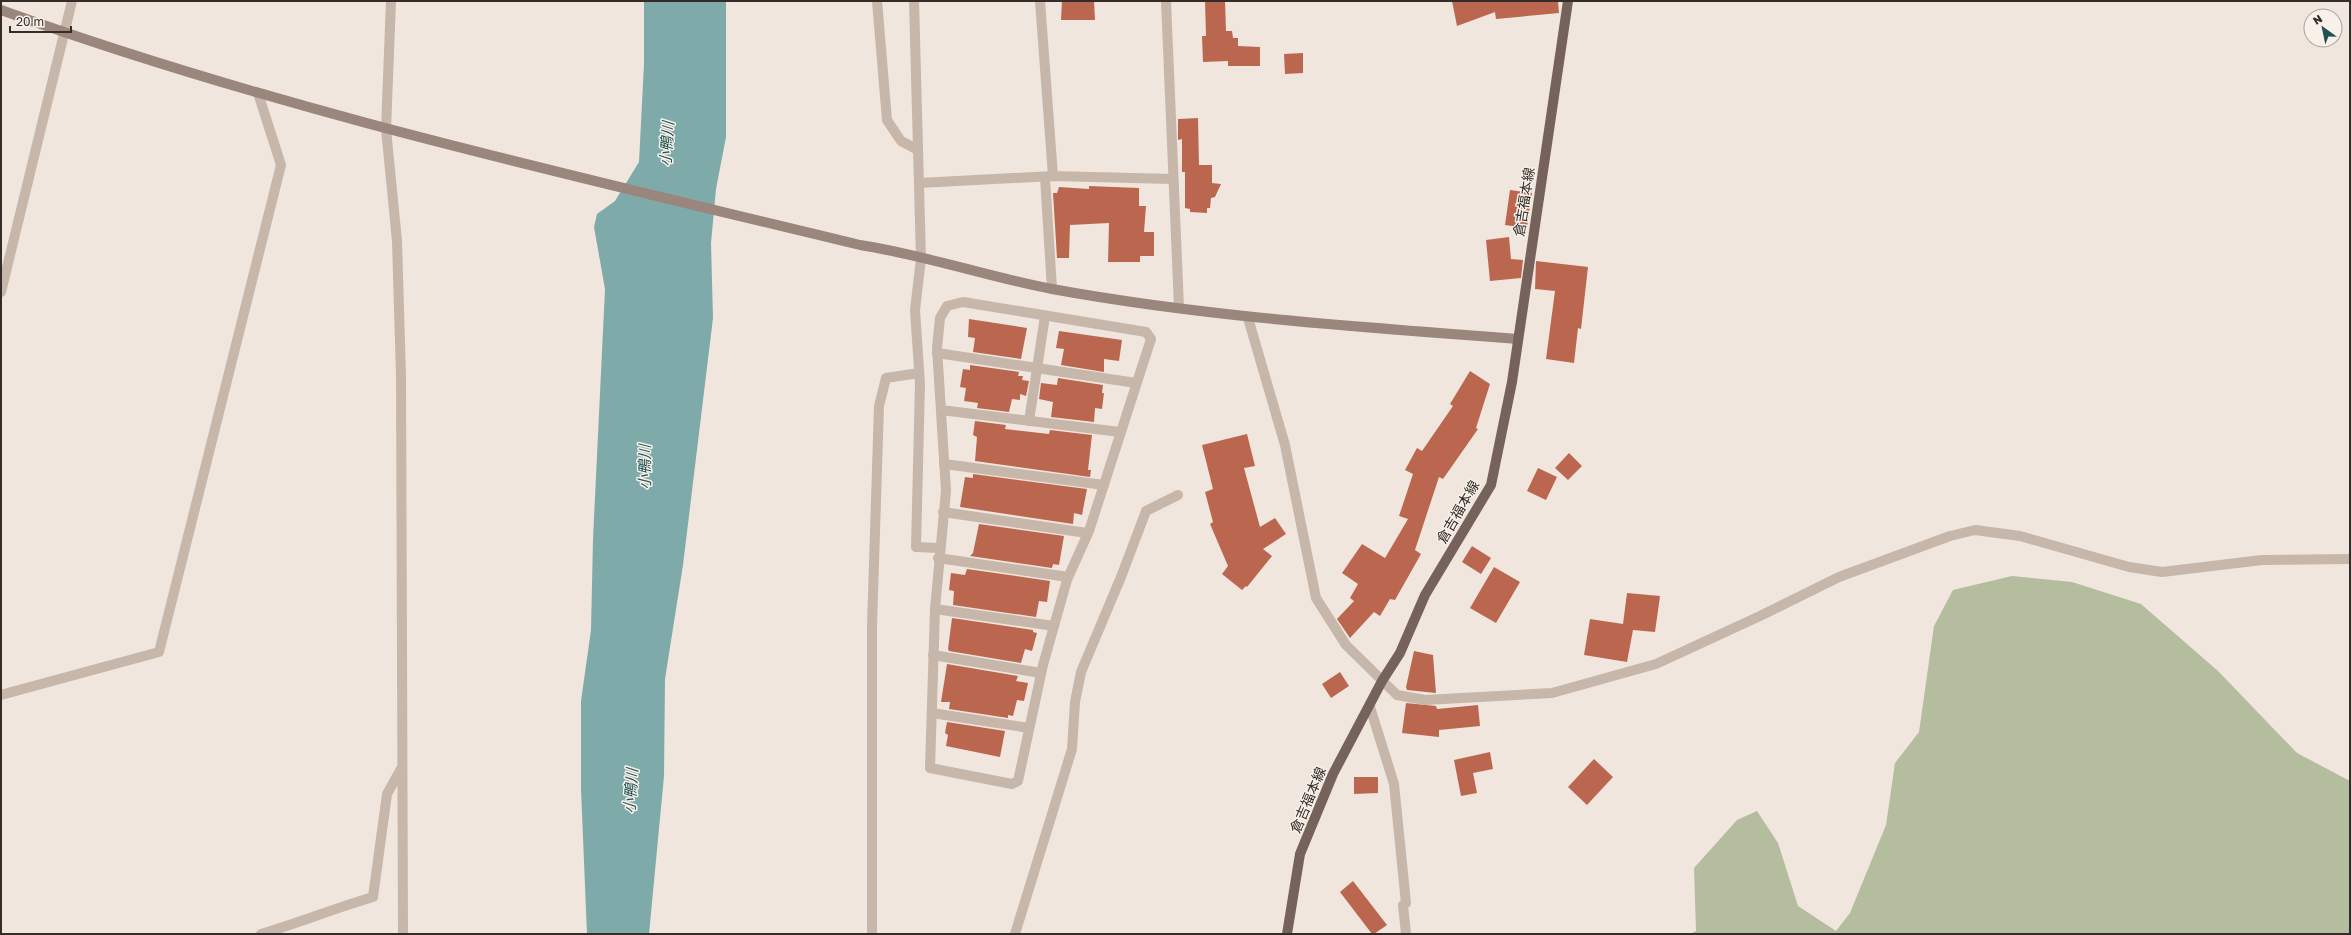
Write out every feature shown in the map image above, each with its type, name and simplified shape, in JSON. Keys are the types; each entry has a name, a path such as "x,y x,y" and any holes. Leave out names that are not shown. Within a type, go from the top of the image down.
{"main road":[{"name":"倉吉福本線","path":"1287,934 1300,854 1333,774 1370,707 1382,681 1400,653 1425,595 1491,485 1509,402 1517,339 1568,1"}],"street":[{"path":"1,292 72,1"},
{"path":"391,1 386,129 397,241 401,376 403,934"},
{"path":"876,1 887,120 901,141 918,150"},
{"path":"914,1 921,259 915,310 919,373 916,547 939,548"},
{"path":"1040,1 1049,176 1052,289"},
{"path":"1166,1 1179,308"},
{"path":"1,10 64,33 402,134 860,245 892,250 921,259 1052,289 1248,318 1517,339"},
{"path":"1,695 159,652 281,165 258,92"},
{"path":"919,183 1049,176 1173,179"},
{"path":"963,302 1146,332 1151,339 1104,485 1087,533 1068,577 1041,673 1018,781 1012,784 930,768 935,609 938,558 946,491 937,354 940,318 947,306 963,302"},
{"path":"1029,421 1045,316"},
{"path":"1248,318 1285,445 1316,598 1346,646 1397,695 1425,700 1552,693 1656,664 1760,616 1839,577 1950,536 1976,530 2020,536 2129,567 2162,572 2262,560 2350,560"},
{"path":"937,354 1136,383"},
{"path":"872,934 872,626 880,406 886,378 919,373"},
{"path":"941,410 1120,432"},
{"path":"944,464 1104,485"},
{"path":"1015,934 1072,749 1075,702 1081,672 1122,577 1146,511 1178,495"},
{"path":"943,512 1087,533"},
{"path":"938,558 1068,577"},
{"path":"935,609 1054,626"},
{"path":"934,655 1041,673"},
{"path":"1370,707 1394,784 1406,903 1402,905 1406,934"},
{"path":"932,714 1029,728"},
{"path":"261,934 302,923 318,914 373,896 387,794 402,768"}],"green space":[{"path":"2012,576 2072,582 2141,604 2218,671 2297,753 2350,781 2350,934 1690,934 1696,931 1694,868 1737,820 1757,811 1778,843 1798,906 1836,931 1850,913 1886,825 1895,763 1919,732 1934,626 1953,590"}],"water":[{"name":"小鴨川","path":"644,1 726,1 726,137 716,189 711,243 713,318 683,565 665,679 664,776 649,934 587,934 581,789 581,701 591,630 593,539 605,289 594,227 597,214 615,201 639,162 644,64"}],"building":[{"path":"1062,1 1094,1 1095,20 1061,20"},
{"path":"1205,1 1225,1 1226,31 1232,31 1233,38 1238,38 1238,46 1260,47 1260,66 1228,66 1228,61 1203,62 1202,36 1206,36"},
{"path":"1452,1 1558,1 1559,13 1496,19 1495,12 1457,26"},
{"path":"1303,53 1303,73 1285,74 1284,54"},
{"path":"1198,118 1199,165 1212,165 1212,183 1221,184 1215,197 1211,198 1210,208 1207,208 1207,213 1190,212 1190,209 1185,208 1185,172 1182,172 1182,139 1178,140 1178,119"},
{"path":"1089,186 1139,188 1139,206 1146,206 1144,232 1154,232 1154,256 1140,256 1140,262 1108,262 1109,223 1070,225 1069,258 1057,258 1053,193 1057,193 1059,187 1089,189"},
{"path":"1510,190 1532,193 1527,228 1505,225"},
{"path":"1509,237 1511,259 1523,260 1521,278 1490,281 1486,240"},
{"path":"1536,261 1588,267 1581,329 1578,328 1574,363 1546,359 1555,291 1535,289"},
{"path":"969,319 1027,328 1021,359 973,352 975,338 968,337"},
{"path":"1059,331 1122,340 1119,361 1104,359 1104,372 1061,365 1064,349 1056,348"},
{"path":"970,365 1019,372 1018,376 1023,376 1022,380 1029,381 1026,396 1020,394 1020,400 1012,399 1009,412 977,408 978,403 964,401 966,388 960,387 963,369 970,370"},
{"path":"1470,371 1490,384 1476,428 1478,429 1443,479 1439,477 1415,550 1421,554 1395,600 1390,599 1380,616 1374,612 1350,638 1337,619 1354,601 1350,598 1358,584 1342,573 1362,544 1385,558 1408,519 1399,516 1413,474 1405,470 1417,448 1422,451 1453,406 1450,404"},
{"path":"1058,378 1103,385 1102,393 1104,393 1102,409 1095,408 1094,422 1051,417 1053,402 1039,399 1041,383 1057,385"},
{"path":"975,421 1006,425 1005,429 1049,434 1050,430 1092,435 1088,470 1091,470 1090,477 975,461 977,437 973,435"},
{"path":"1247,434 1255,466 1244,468 1260,527 1275,518 1286,534 1263,549 1272,556 1247,587 1246,586 1242,590 1222,574 1228,566 1210,524 1213,522 1205,492 1213,489 1202,445"},
{"path":"1569,453 1582,466 1568,480 1555,468"},
{"path":"1538,468 1557,477 1546,500 1527,491"},
{"path":"973,474 1087,489 1082,515 1074,513 1073,524 960,507 965,477 973,478"},
{"path":"979,524 1064,536 1059,565 1053,564 1052,568 970,556 973,553"},
{"path":"1472,546 1491,558 1481,574 1462,562"},
{"path":"1494,567 1520,582 1496,623 1470,608"},
{"path":"967,569 1050,581 1047,602 1039,601 1036,617 953,605 954,591 949,590 951,573 965,575"},
{"path":"1627,593 1660,596 1655,632 1633,630 1627,662 1584,655 1590,619 1623,624"},
{"path":"952,618 1033,630 1033,632 1037,633 1032,651 1025,649 1021,663 949,651"},
{"path":"1414,651 1433,655 1436,693 1407,690 1406,687"},
{"path":"947,664 1018,676 1016,681 1028,683 1024,701 1017,700 1013,716 1008,715 1008,718 949,709 950,702 941,702"},
{"path":"1340,672 1349,686 1331,698 1322,684"},
{"path":"1406,703 1436,706 1437,709 1478,705 1480,726 1439,730 1439,737 1402,733"},
{"path":"947,722 1005,731 1000,757 946,746 948,735 945,733"},
{"path":"1490,752 1493,769 1473,773 1477,793 1461,796 1454,760"},
{"path":"1594,759 1613,777 1587,805 1568,787"},
{"path":"1354,777 1378,777 1378,793 1354,794"},
{"path":"1353,881 1387,925 1374,934 1372,934 1340,892"}]}
